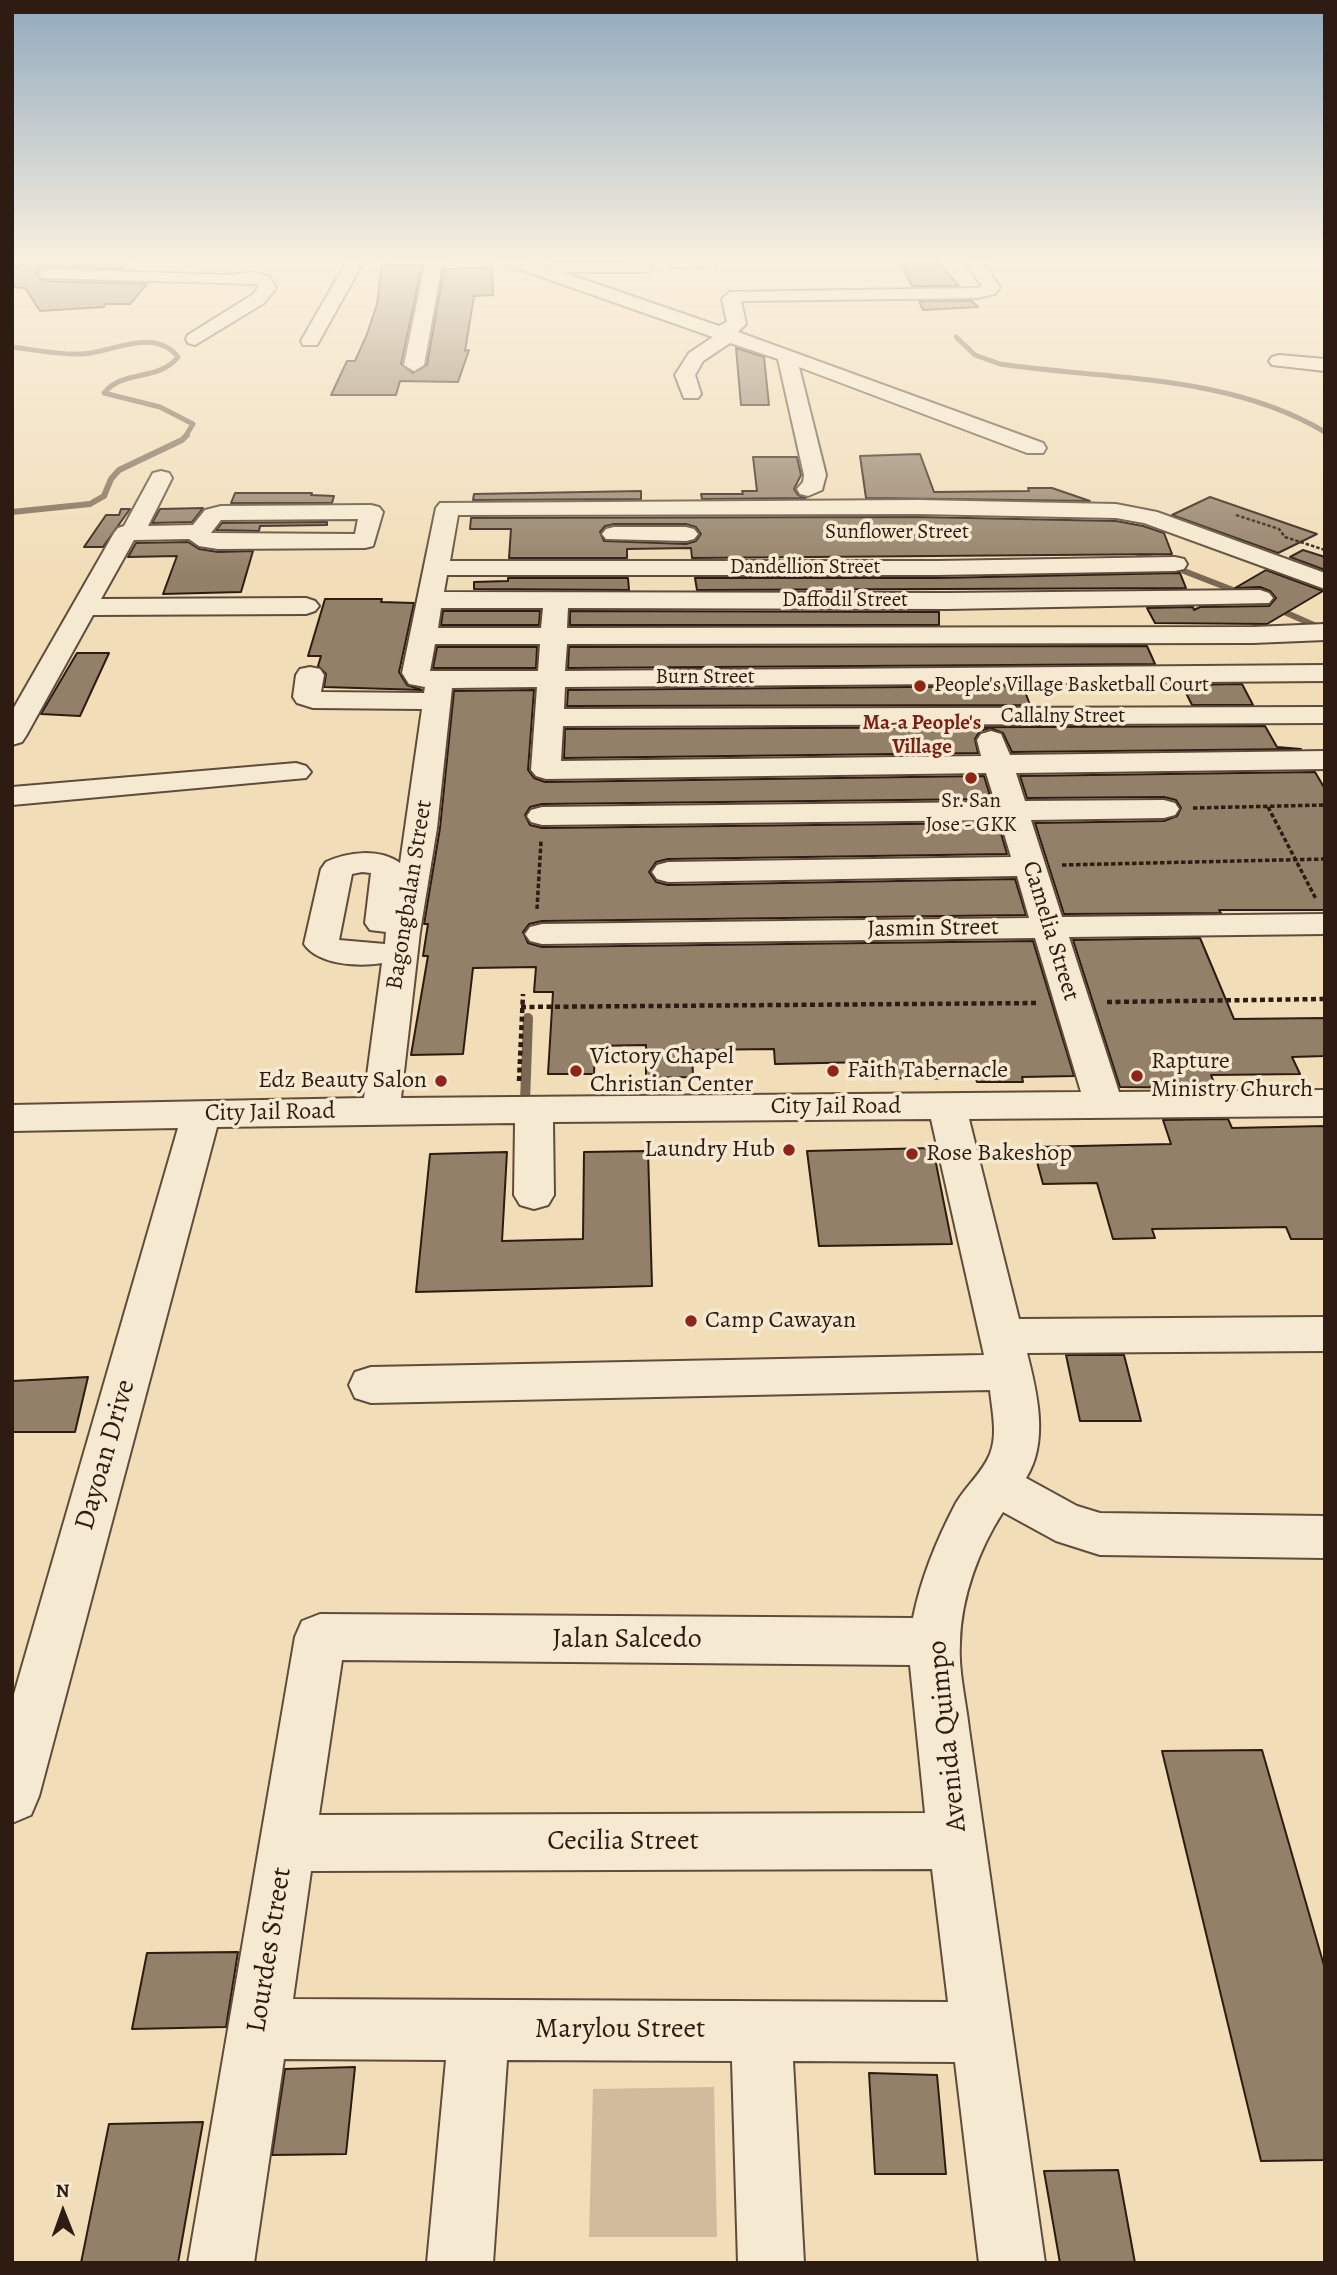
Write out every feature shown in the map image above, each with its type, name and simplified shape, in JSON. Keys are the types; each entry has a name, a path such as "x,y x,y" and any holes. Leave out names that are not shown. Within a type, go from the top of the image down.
{"street":[{"path":"691,365 685,375 691,394"},
{"path":"789,365 815,475 814,485 808,489"},
{"path":"812,365 1035,448"},
{"path":"133,532 161,478"},
{"path":"918,507 947,601"},
{"path":"437,690 416,676 448,508 918,507 1103,510 1136,514 1325,582"},
{"path":"12,736 126,533 209,545 365,541 371,512 221,513 214,515 209,545"},
{"path":"1035,532 1087,533"},
{"path":"614,534 708,534"},
{"name":"Dandellion Street","path":"436,568 931,549 1175,564 1123,544"},
{"name":"Daffodil Street","path":"430,600 947,601 1260,598"},
{"path":"556,601 546,770 1325,760"},
{"name":"Camelia Street","path":"947,601 1104,1105"},
{"path":"85,607 306,606"},
{"path":"423,636 958,636 1325,632"},
{"name":"Burn Street","path":"310,675 306,691 307,696 313,700 551,679 1325,673"},
{"name":"Bagongbalan Street","path":"381,1111 403,932 422,828 437,690"},
{"name":"Callalny Street","path":"548,718 1325,715"},
{"path":"12,796 296,772"},
{"path":"542,816 1013,813 1164,809"},
{"path":"668,872 1030,866"},
{"name":"Jasmin Street","path":"542,934 1049,928 1322,914"},
{"path":"379,953 378,1035 388,1047"},
{"name":"City Jail Road","path":"16,1127 201,1115 381,1111 1325,1103"},
{"name":"Avenida Quimpo","path":"947,1106 1006,1354 1017,1433 1012,1460 998,1485 974,1516 950,1570 934,1642 942,1729 1012,2263"},
{"path":"526,1110 534,1195"},
{"name":"Dayoan Drive","path":"12,1796 201,1115"},
{"path":"371,1385 1006,1354 1325,1334"},
{"path":"998,1485 1060,1522 1100,1534 1325,1537"},
{"name":"Jalan Salcedo","path":"320,1637 934,1642"},
{"name":"Lourdes Street","path":"221,2263 320,1637"},
{"name":"Cecilia Street","path":"287,1843 958,1841"},
{"name":"Marylou Street","path":"258,2029 982,2032"},
{"path":"460,2263 478,2030"},
{"path":"761,2031 771,2263"}],"path":[{"path":"1236,515 1279,528 1285,537 1325,550"},
{"path":"1164,809 1325,805"},
{"path":"1268,807 1322,914"},
{"path":"542,816 536,925 542,934"},
{"path":"1030,866 1325,859"},
{"path":"523,994 521,1007 526,1110"},
{"path":"521,1007 1325,999"}],"shaded area":[{"path":"714,2087 717,2237 589,2237 593,2089"}],"building":[{"path":"345,365 403,365 413,373 427,365 464,365 458,382 400,381 396,395 331,395"},
{"path":"738,365 765,365 769,405 741,405"},
{"path":"920,454 934,492 1029,491 1028,488 1052,488 1090,501 866,498 860,456"},
{"path":"753,457 797,457 801,475 794,489 798,495 806,498 702,499 701,494 743,494 742,491 757,491"},
{"path":"641,491 641,499 473,500 474,494"},
{"path":"235,493 312,493 311,495 334,496 332,503 231,503"},
{"path":"1210,497 1317,534 1278,553 1172,515"},
{"path":"203,508 192,522 152,523 160,509"},
{"path":"121,509 130,509 103,547 84,547 106,515 119,515"},
{"path":"918,517 1116,521 1164,533 1172,554 692,558 691,548 627,549 627,558 509,558 511,529 470,529 471,518","holes":["614,524 686,524 696,527 701,534 696,541 686,544 604,541 600,532 605,526"]},
{"path":"327,522 327,525 260,526 259,531 216,530 222,523"},
{"path":"188,542 199,549 218,552 253,551 241,592 163,594 177,556 128,557 136,543"},
{"path":"1303,550 1325,557 1325,570 1290,557"},
{"path":"1266,570 1323,591 1267,624 1155,623 1147,608 1193,607 1194,610 1200,607 1269,606 1276,598 1270,591 1260,587 1235,588"},
{"path":"1180,573 1186,588 697,590 695,578 937,578"},
{"path":"508,578 628,578 629,590 474,589 474,582 508,581"},
{"path":"325,599 382,599 381,602 414,603 399,672 407,685 422,690 324,687 326,674 318,666 321,656 308,656"},
{"path":"443,611 540,611 539,625 441,625"},
{"path":"570,611 939,612 939,625 570,625"},
{"path":"1147,646 1155,664 568,668 569,647"},
{"path":"437,647 537,647 536,668 433,668"},
{"path":"77,653 109,653 80,716 41,714"},
{"path":"1242,684 1253,705 1192,705 1182,685"},
{"path":"1023,686 1030,705 567,706 568,690"},
{"path":"534,690 528,770 534,778 545,782 984,776 991,799 542,804 530,807 525,815 530,825 542,828 998,823 1007,854 668,859 656,862 649,872 656,882 668,885 1015,879 1026,915 542,921 529,924 523,932 528,943 542,947 1033,941 1074,1076 1022,1077 1023,1082 872,1078 869,1062 775,1064 774,1049 692,1050 693,1077 646,1078 646,1045 595,1046 594,1074 548,1074 553,992 534,992 536,967 473,968 463,1054 411,1055 428,956 423,956 428,924 424,924 440,828 454,691"},
{"path":"1265,726 1277,747 1301,749 1012,752 1003,733 990,728 980,731 975,739 978,753 564,758 565,729"},
{"path":"1315,772 1325,789 1325,910 1219,910 1221,913 1064,914 1035,823 1164,821 1177,816 1181,808 1176,800 1164,797 1027,798 1020,776"},
{"path":"1200,938 1234,1019 1325,1018 1325,1056 1292,1057 1300,1074 1211,1075 1216,1088 1120,1087 1073,940"},
{"path":"1228,1119 1232,1128 1325,1126 1325,1239 1291,1239 1286,1227 1152,1229 1155,1238 1113,1239 1097,1183 1043,1184 1033,1147 1171,1144 1163,1120"},
{"path":"933,1148 952,1244 819,1246 807,1151"},
{"path":"648,1151 652,1286 416,1292 430,1154 507,1152 502,1241 583,1239 584,1152"},
{"path":"1066,1355 1124,1355 1141,1421 1080,1421"},
{"path":"88,1377 75,1432 12,1432 12,1381"},
{"path":"1262,1750 1325,1969 1325,2160 1261,2161 1162,1751"},
{"path":"238,1952 226,2027 132,2029 147,1953"},
{"path":"355,2067 346,2154 272,2155 285,2069"},
{"path":"869,2073 937,2075 946,2174 875,2174"},
{"path":"203,2122 178,2263 81,2263 109,2124"},
{"path":"1118,2170 1135,2263 1060,2263 1044,2171"}],"waterway":[{"path":"170,365 121,381 104,393 160,407 193,424 185,437"},
{"path":"1010,365 1208,389 1249,399 1288,413 1325,432"},
{"path":"12,512 90,504 104,496 111,479 119,470 185,437"},
{"path":"1132,551 1149,557"},
{"path":"1184,571 1238,592"},
{"path":"1273,607 1323,629"},
{"path":"525,1102 528,1018"}],"place":[{"name":"People's Village Basketball Court","path":"920,686"},
{"name":"Sr. San Jose - GKK","path":"971,778"},
{"name":"Victory Chapel Christian Center","path":"576,1071"},
{"name":"Faith Tabernacle","path":"833,1071"},
{"name":"Rapture Ministry Church","path":"1137,1076"},
{"name":"Edz Beauty Salon","path":"441,1081"},
{"name":"Laundry Hub","path":"789,1150"},
{"name":"Rose Bakeshop","path":"912,1154"},
{"name":"Camp Cawayan","path":"691,1321"}],"district":[{"name":"Ma-a People's Village","path":"922,736"}]}
